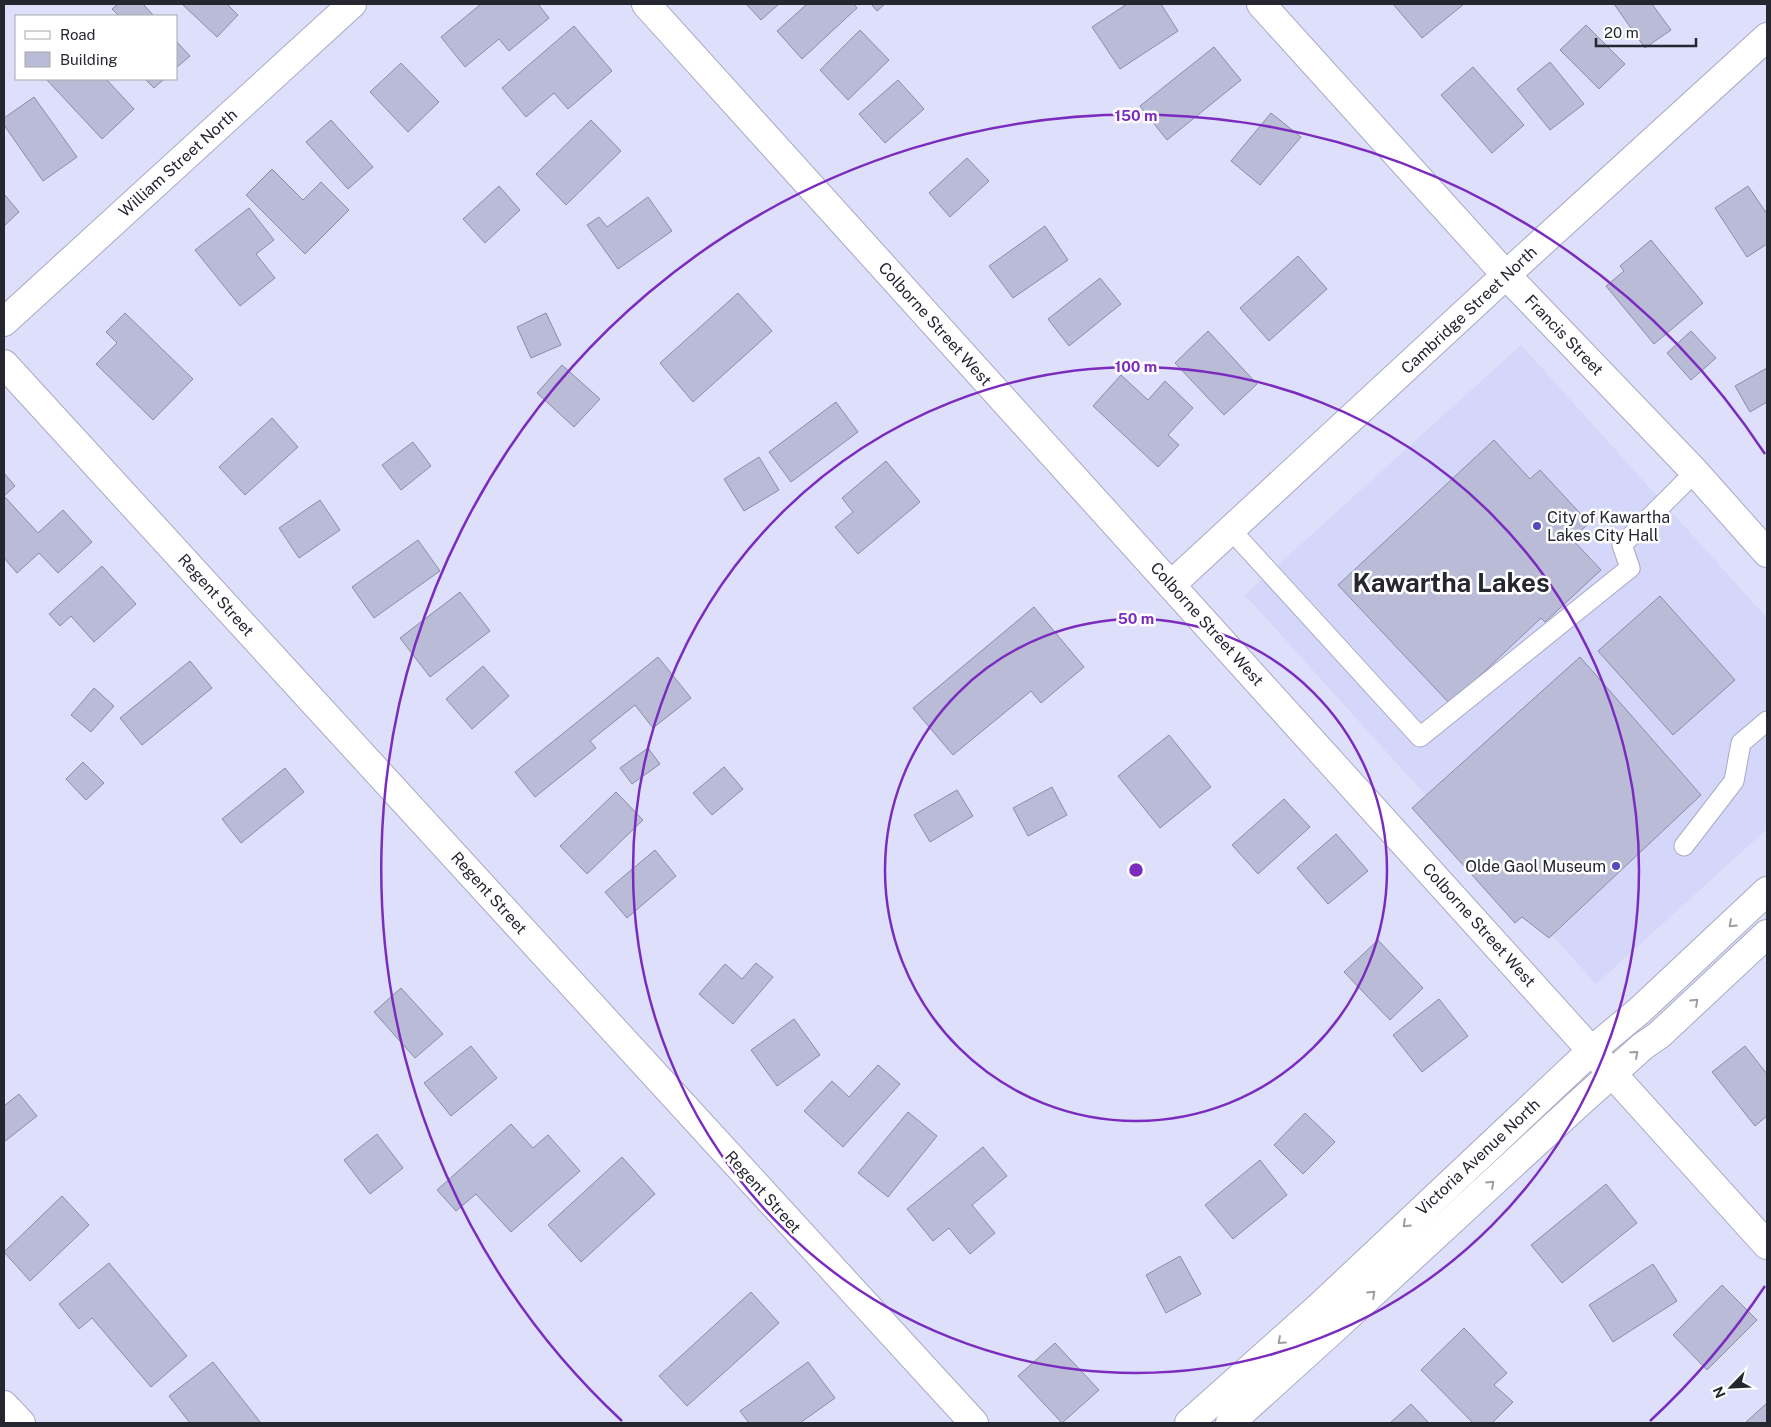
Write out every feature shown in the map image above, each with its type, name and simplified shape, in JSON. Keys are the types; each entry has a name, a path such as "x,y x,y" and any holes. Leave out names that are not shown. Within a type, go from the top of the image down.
{"street":[{"name":"William Street North","path":"4,322 352,4"},
{"name":"Colborne Street West","path":"646,4 1767,1245"},
{"name":"Francis Street","path":"1261,4 1506,275 1695,472 1767,553"},
{"name":"Cambridge Street North","path":"1171,585 1506,275 1767,38"},
{"name":"Regent Street","path":"4,364 974,1423"},
{"name":"Victoria Avenue North","path":"1189,1423 1318,1308 1592,1050 1639,1011 1767,891"},
{"name":"Victoria Avenue North","path":"1230,1423 1612,1074 1643,1046 1659,1035 1767,934"},
{"path":"1318,1308 1336,1327"},
{"path":"4,1405 20,1423"}],"lane":[{"path":"1231,530 1420,736 1630,568 1622,545 1695,472"},
{"path":"1684,846 1734,781 1741,743 1767,721"}],"shaded area":[{"path":"1521,345 1767,618 1767,829 1596,984 1245,595"}],"building":[{"path":"118,4 143,4 153,15 118,15 112,9"},
{"path":"182,4 227,4 238,15 217,37"},
{"path":"481,4 538,4 549,18 509,51 499,39 465,67 441,37"},
{"path":"746,4 779,4 761,20"},
{"path":"807,4 854,4 857,8 802,59 777,31"},
{"path":"871,4 885,4 877,11"},
{"path":"1127,4 1161,4 1178,31 1120,69 1092,27"},
{"path":"1393,4 1464,4 1422,38"},
{"path":"1614,4 1652,4 1671,30 1645,48"},
{"path":"1586,25 1625,64 1599,89 1560,50"},
{"path":"574,26 612,71 568,109 554,93 526,117 502,88"},
{"path":"860,30 889,60 848,100 820,70"},
{"path":"178,43 190,56 178,66"},
{"path":"1214,47 1241,80 1167,140 1140,106"},
{"path":"1550,62 1584,104 1550,130 1517,89"},
{"path":"401,63 439,102 408,132 370,92"},
{"path":"1473,67 1524,125 1492,153 1441,95"},
{"path":"47,80 107,80 134,109 102,139"},
{"path":"146,80 163,80 154,88"},
{"path":"898,80 924,109 885,143 859,114"},
{"path":"34,97 77,157 43,181 4,125 4,118"},
{"path":"1271,113 1301,137 1260,185 1231,161"},
{"path":"331,120 373,167 348,189 306,142"},
{"path":"591,120 621,151 566,205 536,174"},
{"path":"967,158 989,181 950,217 929,193"},
{"path":"272,169 303,200 321,182 349,210 305,254 246,195"},
{"path":"499,186 520,210 485,243 463,219"},
{"path":"1748,186 1767,214 1767,244 1747,257 1715,208"},
{"path":"4,194 19,212 4,226"},
{"path":"648,197 672,231 618,269 587,225 599,217 607,227"},
{"path":"249,208 274,240 256,254 275,278 240,306 195,250"},
{"path":"1045,226 1068,260 1013,298 989,266"},
{"path":"1651,240 1703,303 1654,344 1606,286 1624,271 1620,266"},
{"path":"1298,256 1327,289 1269,341 1240,308"},
{"path":"1100,278 1121,304 1069,346 1048,319"},
{"path":"738,293 772,331 693,402 660,363"},
{"path":"125,313 193,379 153,420 96,364 117,343 106,332"},
{"path":"546,313 561,345 531,358 517,327"},
{"path":"1208,331 1257,384 1224,415 1175,363"},
{"path":"1691,331 1716,358 1691,380 1667,353"},
{"path":"562,365 600,399 574,427 537,393"},
{"path":"1767,368 1767,402 1750,412 1735,386"},
{"path":"1121,375 1148,400 1165,381 1193,408 1168,435 1179,445 1158,467 1093,406"},
{"path":"836,402 858,432 791,482 769,452"},
{"path":"272,418 298,447 245,495 219,467"},
{"path":"1494,440 1530,479 1540,470 1589,523 1572,539 1601,570 1545,622 1541,618 1450,704 1338,585"},
{"path":"413,442 431,466 401,490 382,465"},
{"path":"759,457 779,490 744,511 724,479"},
{"path":"886,461 920,502 858,554 835,527 853,512 842,498"},
{"path":"4,473 15,486 4,496"},
{"path":"4,496 38,533 63,510 92,542 58,573 39,553 17,573 4,558"},
{"path":"320,500 340,530 299,558 279,528"},
{"path":"418,540 440,571 374,618 352,587"},
{"path":"102,566 136,604 94,642 71,616 60,626 49,614"},
{"path":"460,592 490,631 430,677 400,638"},
{"path":"1660,596 1735,680 1673,735 1598,651"},
{"path":"1034,607 1084,667 1041,703 1031,691 953,755 913,708"},
{"path":"658,657 691,698 653,728 635,705 590,741 596,748 535,797 515,772"},
{"path":"1580,657 1701,795 1549,938 1522,917 1515,923 1412,808"},
{"path":"190,661 212,688 142,745 120,718"},
{"path":"483,666 509,696 472,729 446,699"},
{"path":"94,688 114,706 91,732 71,715"},
{"path":"1169,735 1211,787 1160,828 1118,776"},
{"path":"648,748 660,764 632,784 620,768"},
{"path":"83,762 104,783 86,800 66,779"},
{"path":"724,767 743,789 712,815 693,793"},
{"path":"285,768 304,792 241,843 222,819"},
{"path":"1052,787 1067,815 1028,836 1013,808"},
{"path":"957,790 973,816 930,842 914,815"},
{"path":"616,792 643,820 587,874 560,846"},
{"path":"1284,799 1310,827 1258,874 1232,845"},
{"path":"1336,834 1368,871 1328,904 1297,868"},
{"path":"655,850 676,876 627,918 605,892"},
{"path":"1378,940 1423,988 1390,1020 1344,972"},
{"path":"756,963 773,977 733,1024 699,994 725,964 742,979"},
{"path":"401,988 443,1034 415,1058 374,1012"},
{"path":"1439,999 1468,1036 1422,1072 1393,1035"},
{"path":"794,1019 820,1055 777,1086 751,1050"},
{"path":"471,1046 497,1078 451,1116 424,1083"},
{"path":"1745,1046 1767,1074 1767,1116 1755,1126 1712,1072"},
{"path":"878,1065 900,1084 843,1147 804,1111 832,1081 849,1097"},
{"path":"19,1094 37,1116 4,1142 4,1106"},
{"path":"908,1112 937,1136 888,1197 858,1173"},
{"path":"1305,1113 1335,1142 1303,1174 1274,1145"},
{"path":"511,1124 533,1148 548,1135 580,1171 511,1232 476,1194 456,1211 437,1190"},
{"path":"377,1134 403,1168 370,1194 344,1160"},
{"path":"983,1147 1007,1176 972,1205 995,1233 970,1254 949,1228 933,1241 907,1209"},
{"path":"622,1157 655,1194 581,1262 548,1225"},
{"path":"1260,1160 1287,1195 1233,1239 1205,1205"},
{"path":"1606,1184 1637,1223 1562,1283 1531,1245"},
{"path":"62,1196 89,1225 30,1281 4,1252"},
{"path":"1180,1256 1201,1294 1166,1313 1146,1275"},
{"path":"109,1263 187,1356 151,1387 92,1318 79,1329 59,1304"},
{"path":"1653,1264 1677,1301 1613,1342 1589,1305"},
{"path":"1722,1285 1757,1320 1707,1370 1673,1335"},
{"path":"751,1292 779,1323 687,1406 659,1376"},
{"path":"1464,1328 1507,1373 1494,1385 1513,1402 1492,1423 1473,1423 1421,1370"},
{"path":"1055,1343 1099,1390 1062,1423 1018,1376"},
{"path":"213,1362 261,1423 190,1423 169,1396"},
{"path":"808,1362 835,1398 800,1423 749,1423 740,1411"},
{"path":"1767,1403 1767,1423 1745,1423"},
{"path":"1411,1404 1429,1423 1390,1423"}],"place":[{"name":"City of Kawartha Lakes City Hall","path":"1537,526"},
{"name":"Olde Gaol Museum","path":"1616,866"}],"district":[{"name":"Kawartha Lakes","path":"1451,582"}]}
